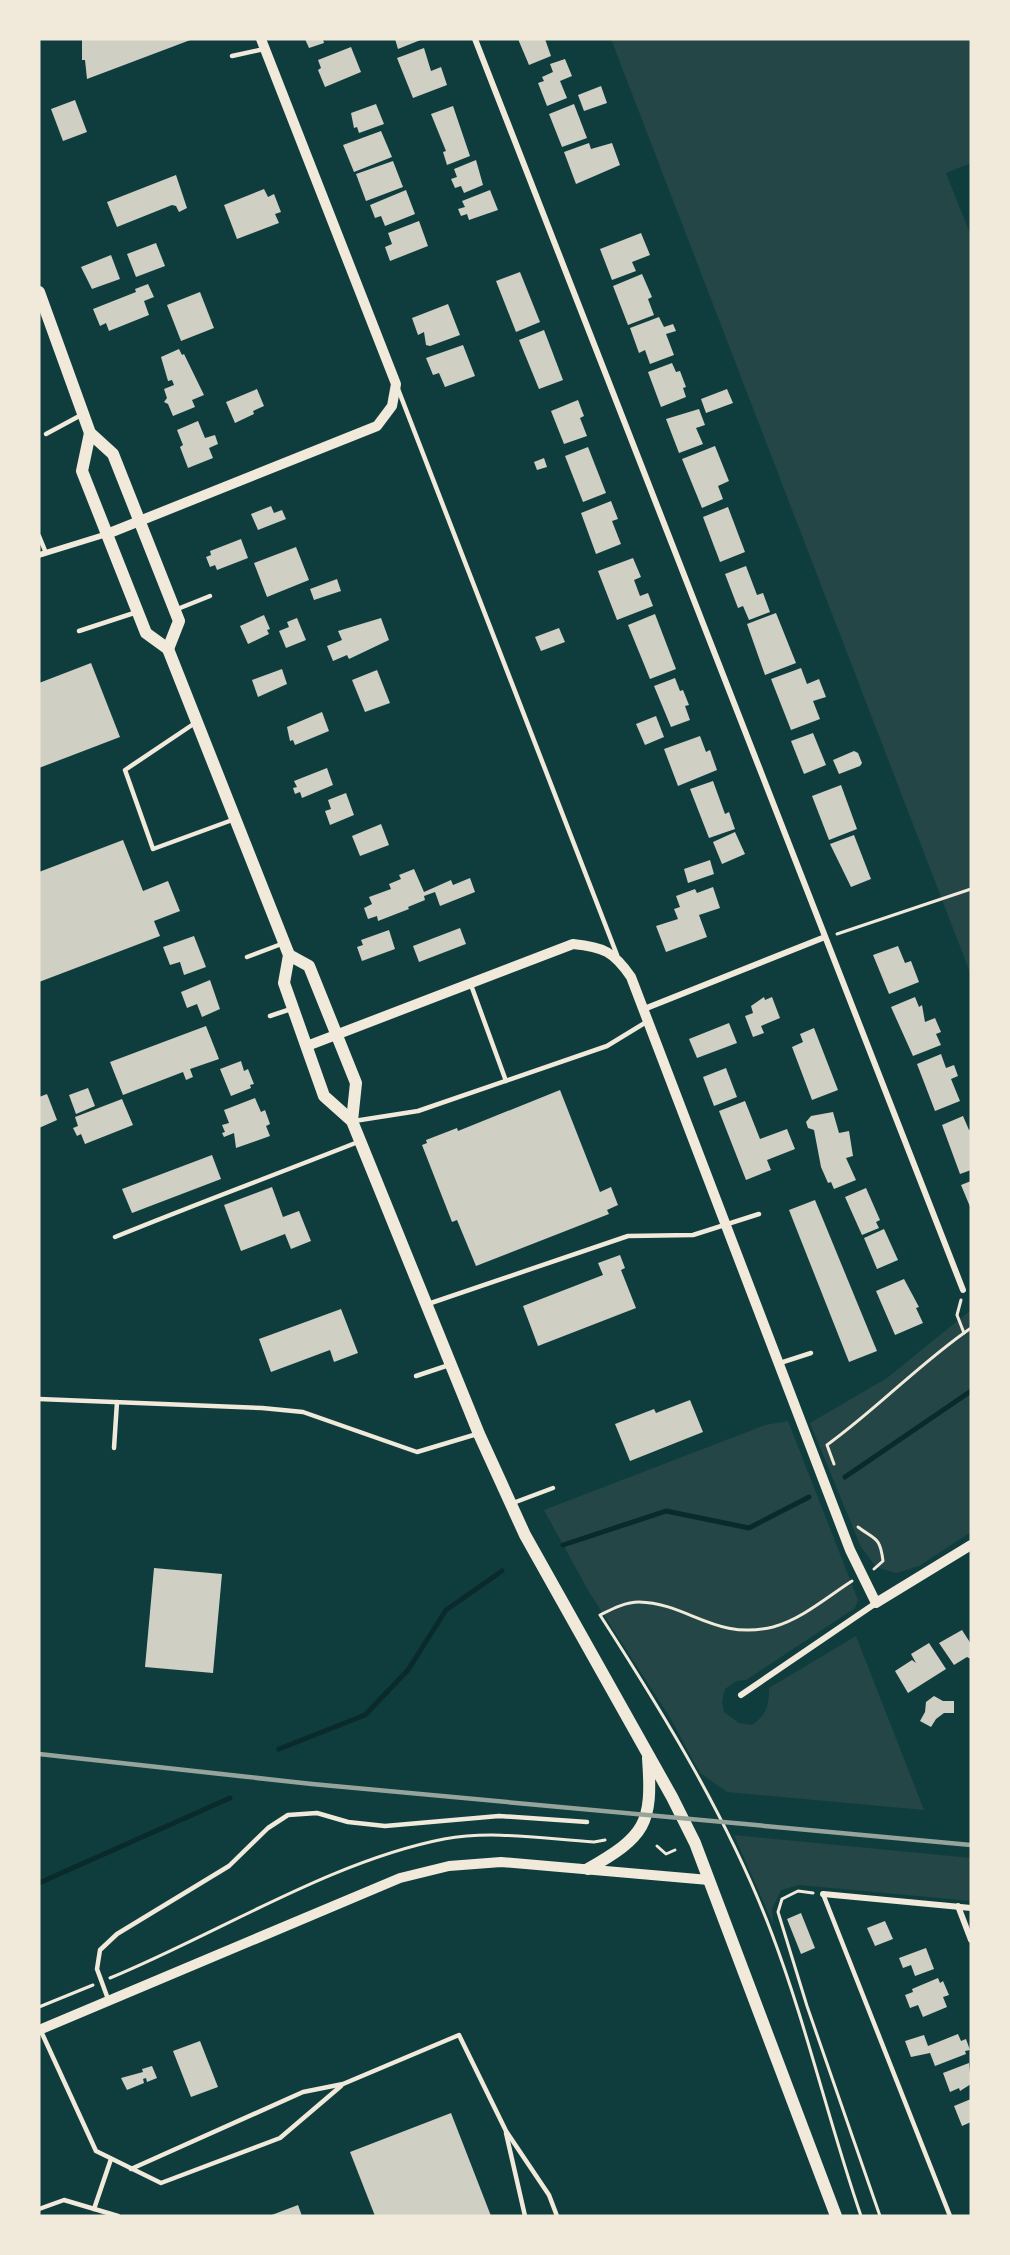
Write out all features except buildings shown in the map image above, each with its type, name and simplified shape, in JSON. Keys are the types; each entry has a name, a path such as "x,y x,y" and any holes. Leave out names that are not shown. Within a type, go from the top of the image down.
{"main road":[{"path":"39,292 90,433 113,454 179,621 168,649"},
{"path":"90,433 82,471 146,633 168,649 286,949 284,983 324,1096 352,1121 479,1434 510,1504 556,1594 648,1754 690,1834 836,2216"},
{"path":"286,949 309,966 356,1083 352,1121"},
{"path":"588,1869 618,1852 638,1834 646,1818 651,1794 648,1754"}],"street":[{"path":"475,39 963,1290"},
{"path":"42,554 107,534 377,426 392,406 396,384 262,44"},
{"path":"644,1009 825,937"},
{"path":"308,1046 573,944 597,946 618,958 631,977 644,1009 777,1364 850,1550 876,1604"},
{"path":"741,1695 876,1604 971,1545"},
{"path":"40,2030 400,1878 449,1866 501,1862 709,1880"},
{"path":"823,1894 971,1908"},
{"path":"958,1906 971,1940"}],"lane":[{"path":"232,56 262,44"},
{"path":"396,384 618,958"},
{"path":"46,434 83,414"},
{"path":"39,536 42,554"},
{"path":"175,610 210,596"},
{"path":"79,631 137,612"},
{"path":"196,722 124,771 153,849 235,819"},
{"path":"247,957 286,949"},
{"path":"470,983 506,1081"},
{"path":"270,1016 293,1008"},
{"path":"352,1121 418,1111 607,1046 648,1021"},
{"path":"115,1237 361,1141"},
{"path":"428,1304 628,1236 693,1235 759,1214"},
{"path":"777,1364 811,1353"},
{"path":"416,1376 452,1364"},
{"path":"39,1399 262,1408 303,1412 417,1452 479,1434"},
{"path":"114,1448 117,1402"},
{"path":"510,1504 553,1488"},
{"path":"109,2001 97,1969 100,1950 117,1934 229,1866 268,1828 288,1815 317,1813 348,1822 385,1826 499,1816 586,1822"},
{"path":"823,1894 950,2216"},
{"path":"40,2030 96,2151 161,2183 280,2138 343,2084"},
{"path":"131,2169 303,2092 343,2084 459,2035 506,2131 549,2195 557,2216"},
{"path":"506,2131 525,2216"},
{"path":"94,2209 111,2159"},
{"path":"39,2209 64,2200 118,2216"}],"path":[{"path":"849,932 959,890 971,889"},
{"path":"963,1290 957,1315 964,1333"},
{"path":"835,1466 827,1445 971,1328"},
{"path":"854,1518 858,1528 874,1535 881,1546 883,1561 876,1567"},
{"path":"851,1581 808,1611 773,1627 742,1630 712,1626 662,1605 637,1602 619,1606 600,1615 672,1731 743,1866 773,1935 861,2216"},
{"path":"657,1846 666,1854 670,1864"},
{"path":"666,1854 675,1850"},
{"path":"823,1894 798,1891 782,1899 778,1912 807,2006 880,2216"},
{"path":"108,1978 172,1952"},
{"path":"39,2007 93,1985"}],"shaded area":[{"path":"611,39 971,39 971,163 946,173 971,236 971,975"},
{"path":"971,1310 971,1532 919,1566 896,1573 876,1567 861,1547 810,1423 887,1378"},
{"path":"788,1421 858,1600 855,1608 746,1680 736,1681 725,1689 722,1701 724,1712 739,1723 752,1725 766,1709 769,1688 856,1636 924,1810 727,1792 700,1773 671,1719 589,1592 544,1510 765,1425"},
{"path":"734,1835 971,1858 971,1901 799,1885 781,1890 772,1909 773,1924"}],"waterway":[{"path":"845,1477 971,1391"},
{"path":"563,1545 666,1511 749,1528 809,1497"},
{"path":"279,1749 365,1715 408,1670 446,1610 502,1571"},
{"path":"39,1883 230,1798"}],"railway":[{"path":"39,1754 312,1784 971,1845"}]}
